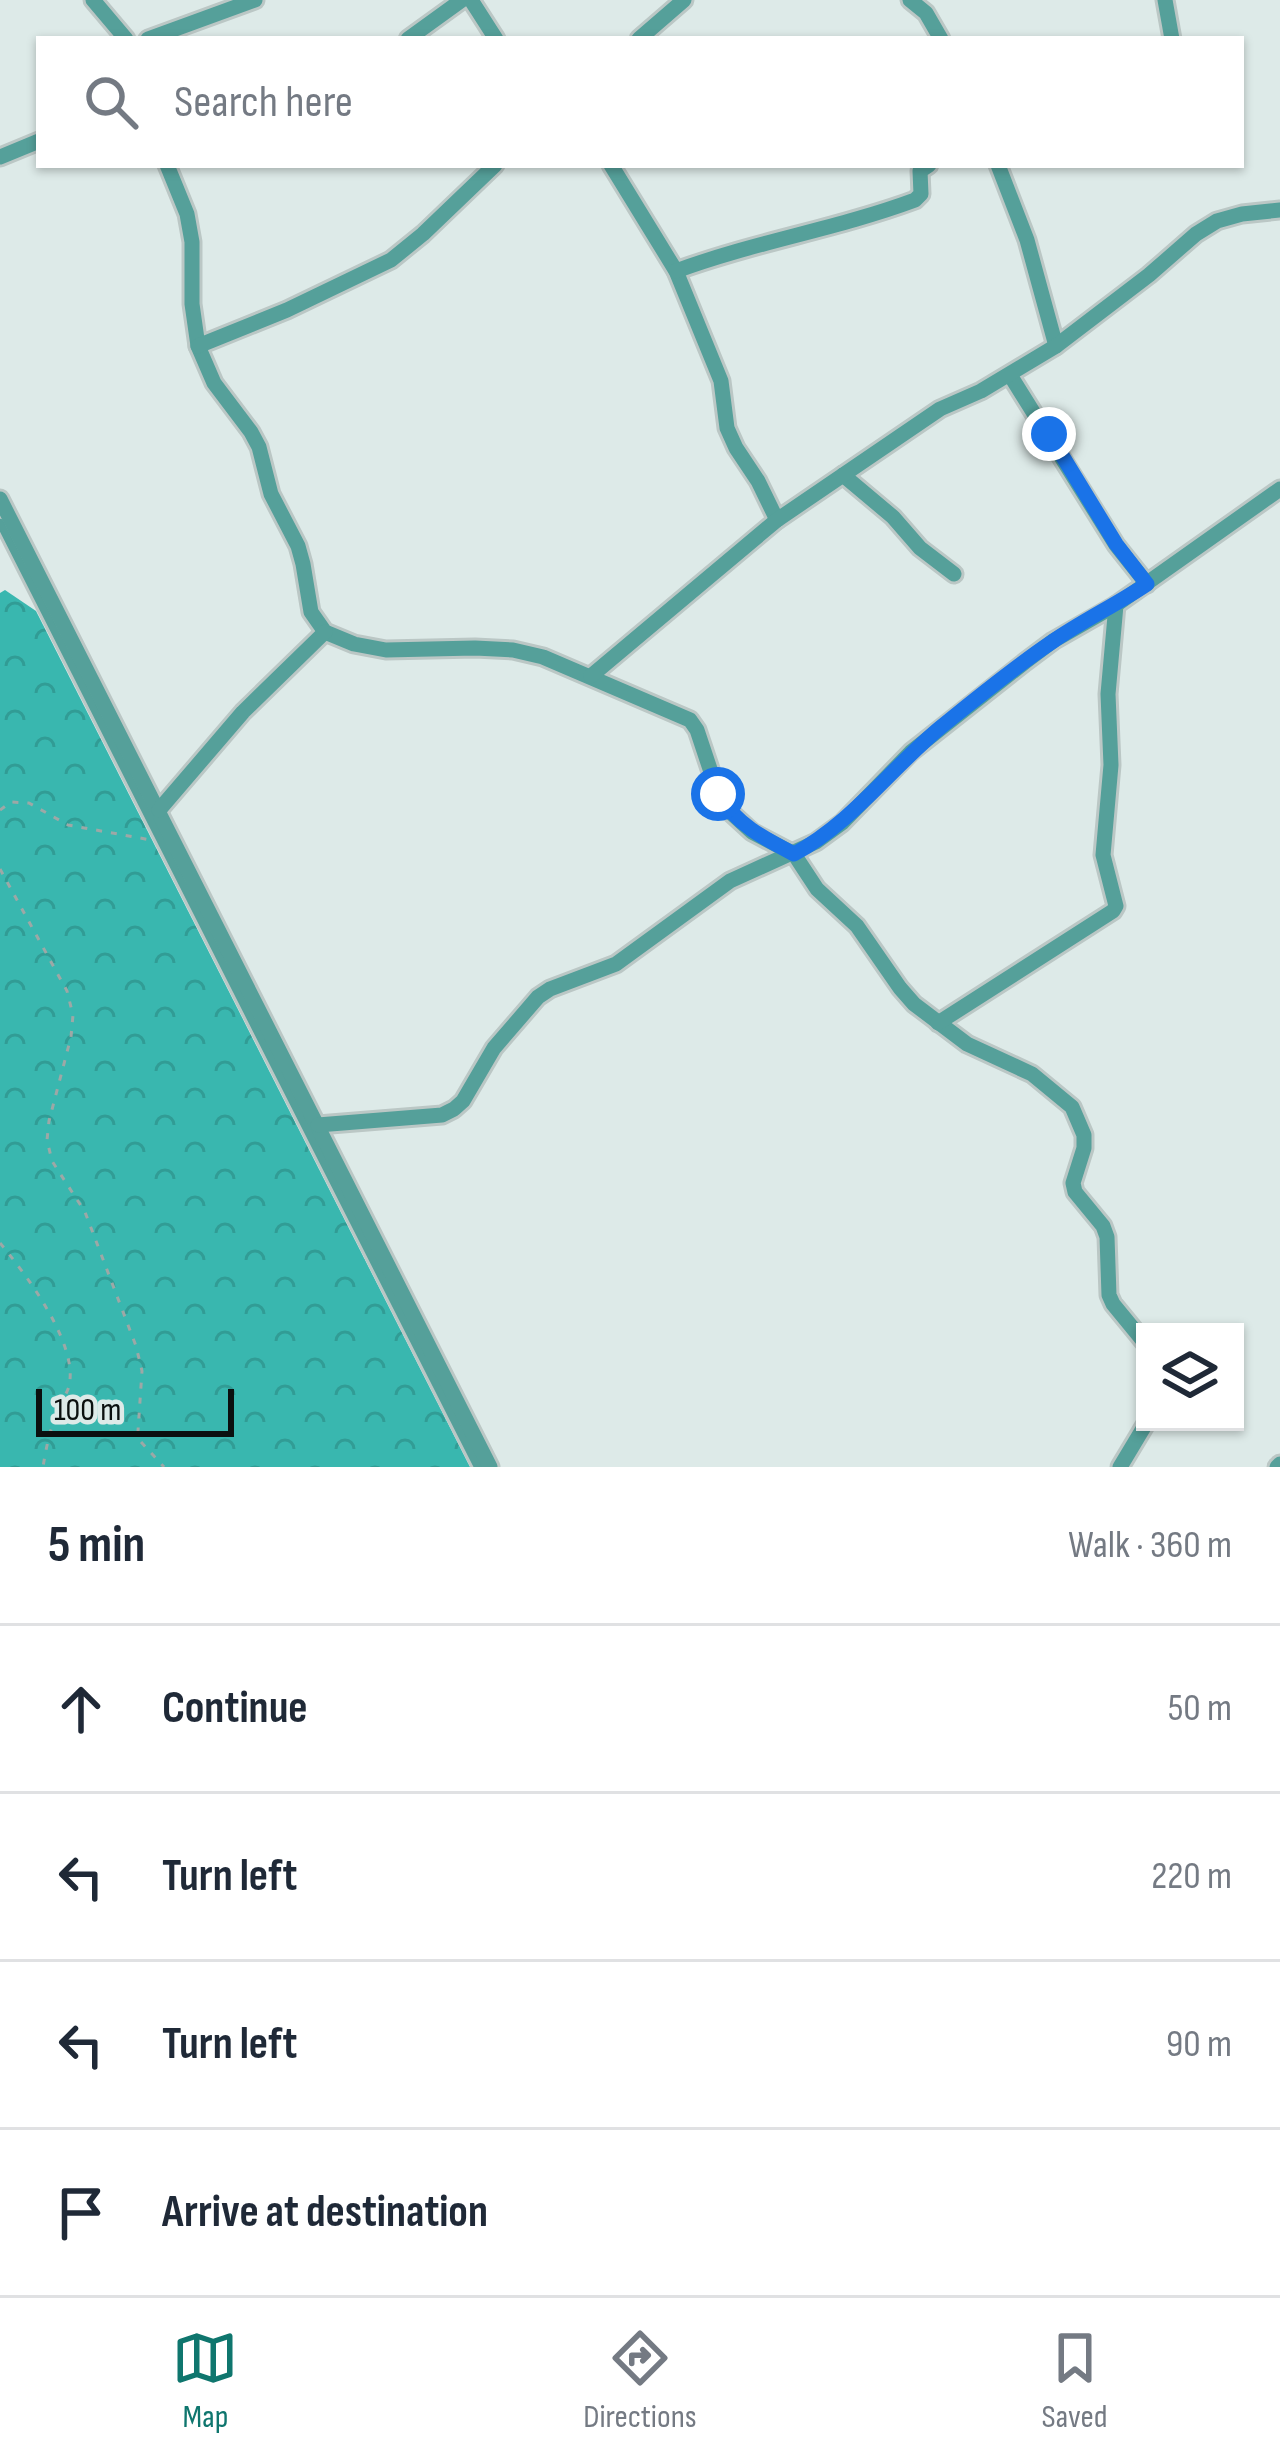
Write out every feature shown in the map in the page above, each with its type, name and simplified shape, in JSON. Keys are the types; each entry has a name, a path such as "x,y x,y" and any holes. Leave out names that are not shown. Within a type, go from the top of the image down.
{"street":[{"path":"93,0 123,36"},
{"path":"156,36 255,0"},
{"path":"412,36 466,0 494,36"},
{"path":"642,36 684,0"},
{"path":"910,0 926,13 939,36"},
{"path":"1165,0 1171,36"},
{"path":"0,157 36,142"},
{"path":"168,168 187,214 192,242 198,346 214,383 259,447 271,494 298,546 311,613 325,632 386,650 513,650 543,657 690,720 728,811 752,832 794,854 817,889 856,926 914,1004 994,1058 1032,1074 1072,1107 1084,1135 1075,1192 1103,1226 1109,1295 1136,1332"},
{"path":"198,346 392,260 491,168"},
{"path":"612,168 676,271 721,381 727,428 777,520"},
{"path":"676,271 915,200 921,194 920,171 924,168"},
{"path":"999,168 1028,240 1056,346"},
{"path":"590,676 777,520 940,409 1056,346 1196,233 1242,214 1280,210"},
{"path":"1010,375 1116,544 1147,584"},
{"path":"843,475 954,574"},
{"path":"318,1125 442,1115 454,1109 494,1048 538,997 550,988 616,964 730,881 816,842 842,823 911,752 980,696 1053,641 1116,605 1280,489"},
{"path":"0,499 490,1467"},
{"path":"938,1023 1116,906 1103,855 1112,765 1108,694 1116,605"},
{"path":"159,810 243,712 325,632"},
{"path":"1120,1467 1142,1431"}],"lane":[{"path":"0,523 478,1467"}],"path":[{"path":"0,810 11,802 29,803 68,825 162,840"},
{"path":"0,869 68,991 71,1036 47,1140 52,1161 86,1212 136,1346 142,1371 138,1431 141,1442 164,1467"},
{"path":"0,1243 50,1315 69,1364 69,1384 46,1445 44,1467"}],"green space":[{"path":"5,590 36,611 470,1467 0,1467 0,593"}],"route":[{"path":"718,794 728,811 752,832 794,854 842,823 911,752 995,684 1053,641 1147,584 1116,544 1049,434"}]}
